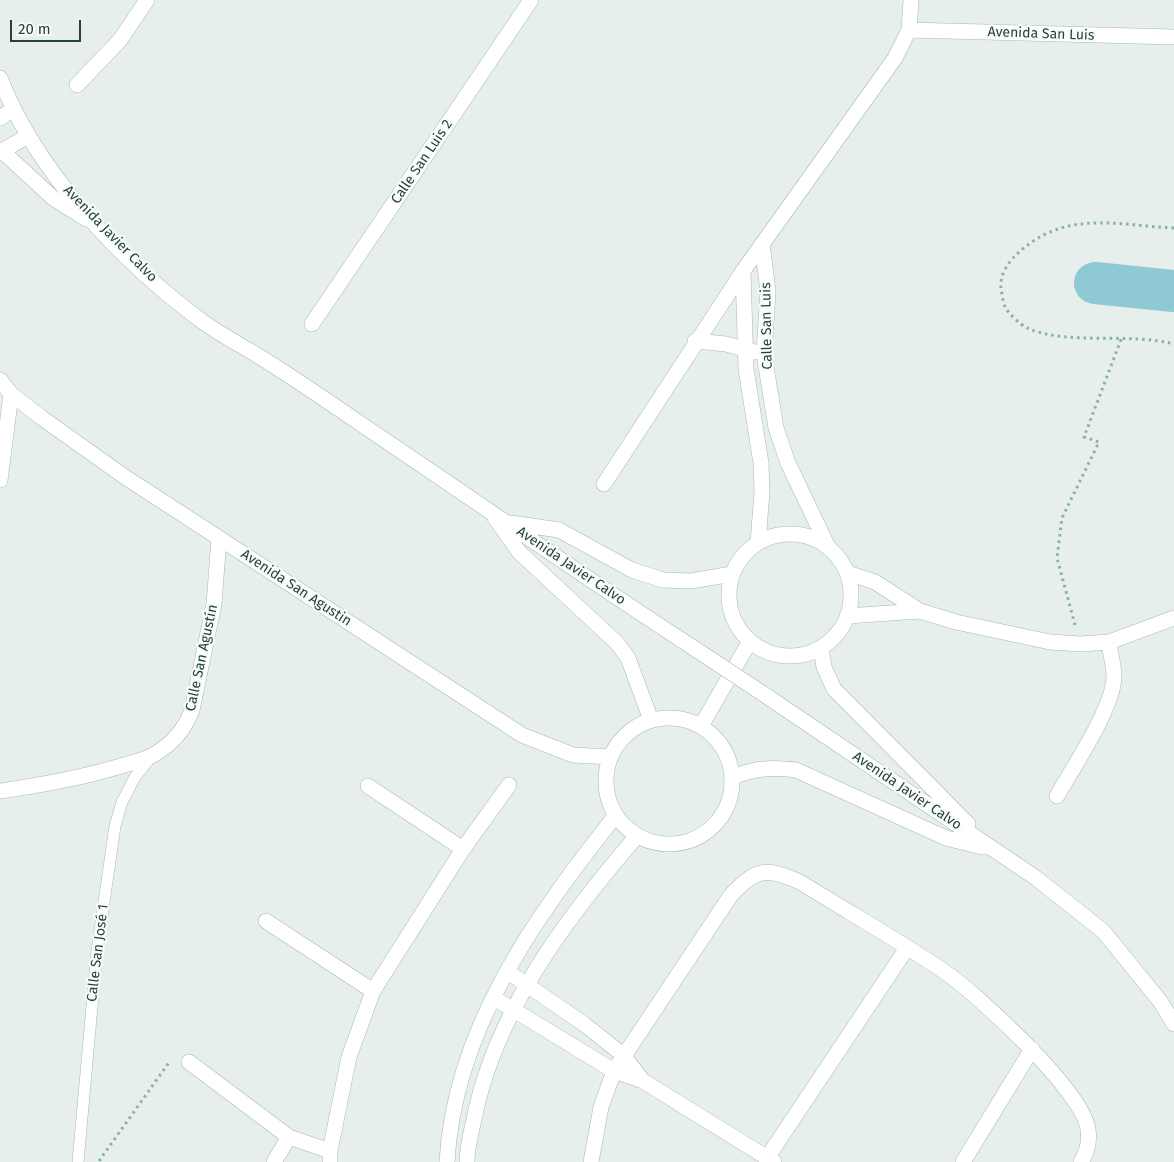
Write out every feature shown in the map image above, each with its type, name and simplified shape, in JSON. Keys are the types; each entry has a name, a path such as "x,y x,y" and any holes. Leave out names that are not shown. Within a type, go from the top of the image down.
{"street":[{"path":"77,85 120,40 147,0"},
{"name":"Calle San Luis 2","path":"312,324 532,0"},
{"name":"Calle San Luis","path":"604,484 695,341 895,58 909,30 911,0"},
{"name":"Avenida San Luis","path":"909,30 1174,37"},
{"name":"Avenida Javier Calvo","path":"0,78 13,109 28,136 61,183 100,228 141,270 199,320 269,363 508,523 601,588 762,693 1036,878 1102,931 1160,1001 1174,1024"},
{"path":"0,118 13,109"},
{"path":"28,136 1,151 53,198 100,228"},
{"name":"Calle San Luis","path":"762,244 768,291 764,354 776,428 788,463 827,546"},
{"name":"Calle San Luis","path":"743,271 746,299 746,351 751,413 760,463 762,492 758,542"},
{"path":"695,341 726,344 746,351 764,354"},
{"name":"Avenida San Agustin","path":"0,380 11,394 64,434 218,538 522,736 573,755 611,757"},
{"path":"0,480 11,394"},
{"path":"490,511 519,552 617,644 628,658 651,720"},
{"path":"508,523 558,530 632,570 663,580 691,581 732,574"},
{"path":"793,533 811,536 827,546 843,563 848,574 851,602 848,616 837,634 821,648 803,655 784,656 766,652 750,642 734,622 728,598 732,574 742,556 758,542 775,534 793,533"},
{"name":"Calle San Agustín","path":"0,791 46,785 101,772 152,756 178,736 187,724 192,710 214,604 218,538"},
{"path":"848,574 875,582 920,611 1012,635 1050,642 1081,644 1109,642 1174,618"},
{"path":"848,616 920,611"},
{"path":"701,726 750,642"},
{"path":"1057,796 1099,721 1108,698 1114,677 1109,642"},
{"path":"821,648 824,667 834,689 994,850"},
{"path":"677,718 701,726 717,739 727,757 732,777 728,804 712,827 689,841 662,844 638,836 625,826 616,815 608,796 606,776 611,757 627,734 651,720 677,718"},
{"path":"732,777 756,769 773,767 796,770 946,838 994,850"},
{"path":"189,1062 289,1137 330,1156 349,1057 373,991 463,850 509,785"},
{"path":"368,786 463,850"},
{"path":"447,1162 448,1138 458,1087 467,1055 494,998 558,891 616,815"},
{"path":"467,1162 476,1104 488,1066 514,1010 578,908 638,836"},
{"path":"591,1162 600,1106 614,1071 623,1055 730,895 744,880 761,872 778,872 800,882 946,973 1032,1048 1079,1107 1088,1128 1087,1152 1081,1162"},
{"path":"266,921 373,991"},
{"path":"494,998 614,1071 643,1081 771,1160 907,948"},
{"path":"508,972 584,1024 623,1055 643,1081"},
{"path":"963,1162 1032,1048"},
{"path":"274,1162 289,1137"}],"lane":[{"name":"Calle San José 1","path":"78,1162 97,952 115,826 122,802 134,777 152,756"}],"path":[{"path":"1174,228 1094,222 1059,227 1031,240 1009,262 1000,285 1005,308 1026,327 1058,336 1122,337 1174,344"},
{"path":"1081,644 1057,558 1062,518 1099,442 1084,437 1122,337"},
{"path":"99,1161 166,1065 176,1059 189,1062"}],"waterway":[{"path":"1095,283 1174,291"}]}
